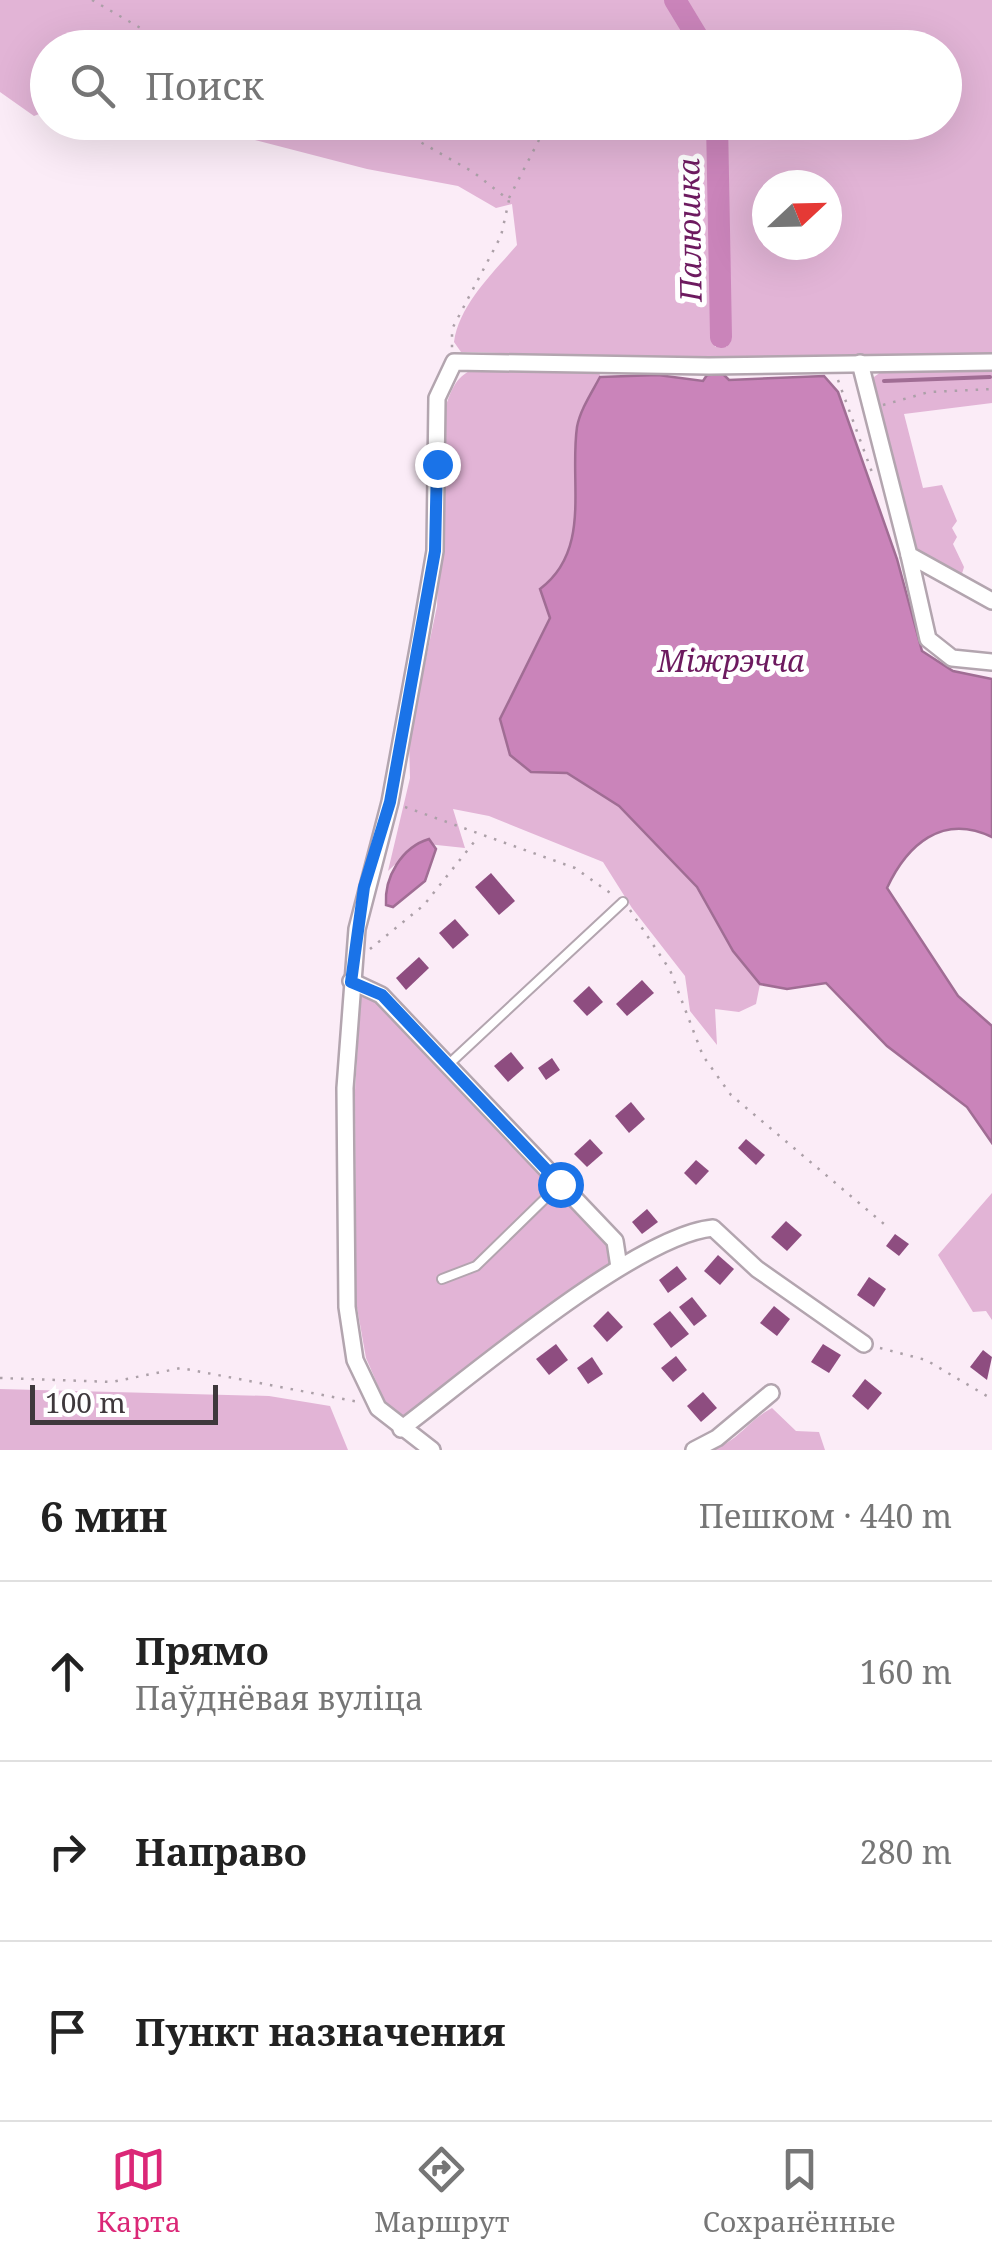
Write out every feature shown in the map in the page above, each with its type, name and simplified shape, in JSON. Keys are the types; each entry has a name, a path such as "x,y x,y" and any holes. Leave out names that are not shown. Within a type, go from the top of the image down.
{"street":[{"path":"432,1450 378,1408 355,1360 347,1307 345,1088 352,963 364,887 390,802 435,551 437,398 454,362 992,362"},
{"path":"860,364 928,639 952,658 992,662"},
{"path":"909,555 992,600"},
{"path":"351,982 382,995 449,1064 615,1241 620,1267"},
{"path":"401,1429 620,1267 694,1230 712,1228 758,1270 864,1344"},
{"path":"694,1450 717,1438 771,1393"}],"lane":[{"path":"449,1064 624,902"},
{"path":"442,1279 476,1266 560,1184"}],"path":[{"path":"92,0 144,30"},
{"path":"417,140 473,172 509,200"},
{"path":"454,362 452,329 501,236 509,200 539,140"},
{"path":"831,374 841,382 877,486"},
{"path":"872,408 929,392 992,390"},
{"path":"390,802 575,868 624,902 670,970 703,1056 731,1095 884,1224"},
{"path":"352,963 424,905 479,836"},
{"path":"864,1344 926,1360 992,1399"},
{"path":"0,1378 112,1382 181,1368 378,1408"}],"shaded area":[{"path":"0,0 992,0 992,354 711,359 461,352 454,342 463,315 478,290 517,245 512,204 496,208 458,186 367,169 255,140 962,140 962,30 30,30 30,113 0,92","holes":["711,287 729,287 727,347 715,347"]},
{"path":"474,369 599,369 600,377 577,427 572,535 556,573 540,589 550,618 500,719 511,755 531,772 567,773 619,806 697,887 733,951 760,984 756,1004 739,1012 715,1009 717,1045 690,1011 685,976 632,908 603,862 489,816 453,809 465,848 418,843 388,871 410,778 409,740 437,606 444,411 458,381"},
{"path":"885,369 992,369 992,403 904,414 923,488 942,485 957,521 952,528 957,537 953,544 964,567 961,577 918,552 908,534 874,385 874,377"},
{"path":"361,994 379,1000 609,1245 612,1265 404,1420 386,1404 366,1358 356,1302 355,1090"},
{"path":"992,1193 992,1320 986,1311 973,1312 938,1255"},
{"path":"0,1389 269,1396 330,1406 348,1450 0,1450"},
{"path":"772,1408 796,1431 819,1432 825,1450 711,1450 730,1441"}],"water":[{"name":"Міжрэчча","path":"723,374 729,380 824,376 838,392 897,559 922,651 953,671 992,679 992,837 957,829 928,837 905,859 887,888 958,996 992,1026 992,1143 967,1107 887,1046 826,983 787,989 760,984 733,951 697,887 619,806 567,773 531,772 510,755 500,719 550,618 540,589 567,555 575,514 577,427 600,377 658,375 703,381 707,375"},
{"path":"429,839 436,849 425,881 393,907 386,905 388,884 397,864 411,849"}],"building":[{"path":"491,873 515,901 499,915 475,887"},
{"path":"455,919 469,935 453,949 439,933"},
{"path":"419,957 429,968 406,990 396,978"},
{"path":"642,980 654,993 627,1016 616,1004"},
{"path":"589,986 603,1002 587,1016 573,1001"},
{"path":"511,1052 524,1068 508,1082 494,1066"},
{"path":"552,1058 560,1070 546,1080 538,1068"},
{"path":"631,1102 645,1119 629,1133 615,1116"},
{"path":"590,1139 603,1153 587,1167 574,1154"},
{"path":"746,1139 765,1155 756,1165 738,1148"},
{"path":"696,1160 709,1171 696,1185 684,1173"},
{"path":"647,1209 658,1222 642,1234 632,1222"},
{"path":"786,1221 802,1235 787,1251 771,1237"},
{"path":"895,1234 909,1244 899,1256 886,1246"},
{"path":"718,1255 734,1269 720,1285 704,1271"},
{"path":"677,1266 687,1279 668,1293 659,1280"},
{"path":"869,1277 886,1289 874,1307 857,1295"},
{"path":"692,1297 707,1316 694,1326 679,1307"},
{"path":"774,1306 790,1319 777,1336 760,1323"},
{"path":"608,1311 623,1327 607,1342 593,1326"},
{"path":"670,1311 689,1334 671,1348 653,1324"},
{"path":"556,1344 568,1360 549,1375 536,1359"},
{"path":"823,1344 841,1355 829,1373 811,1362"},
{"path":"983,1350 992,1357 987,1380 970,1367"},
{"path":"676,1356 687,1370 673,1382 661,1368"},
{"path":"592,1357 603,1374 588,1384 577,1368"},
{"path":"865,1379 882,1393 868,1410 852,1396"},
{"path":"703,1392 717,1408 701,1422 687,1406"}],"waterway":[{"name":"Палюшка","path":"675,0 693,30"},
{"name":"Палюшка","path":"717,140 721,337"},
{"path":"884,381 990,377"}],"route":[{"path":"437,464 435,551 390,802 364,887 351,982 382,995 560,1184"}]}
